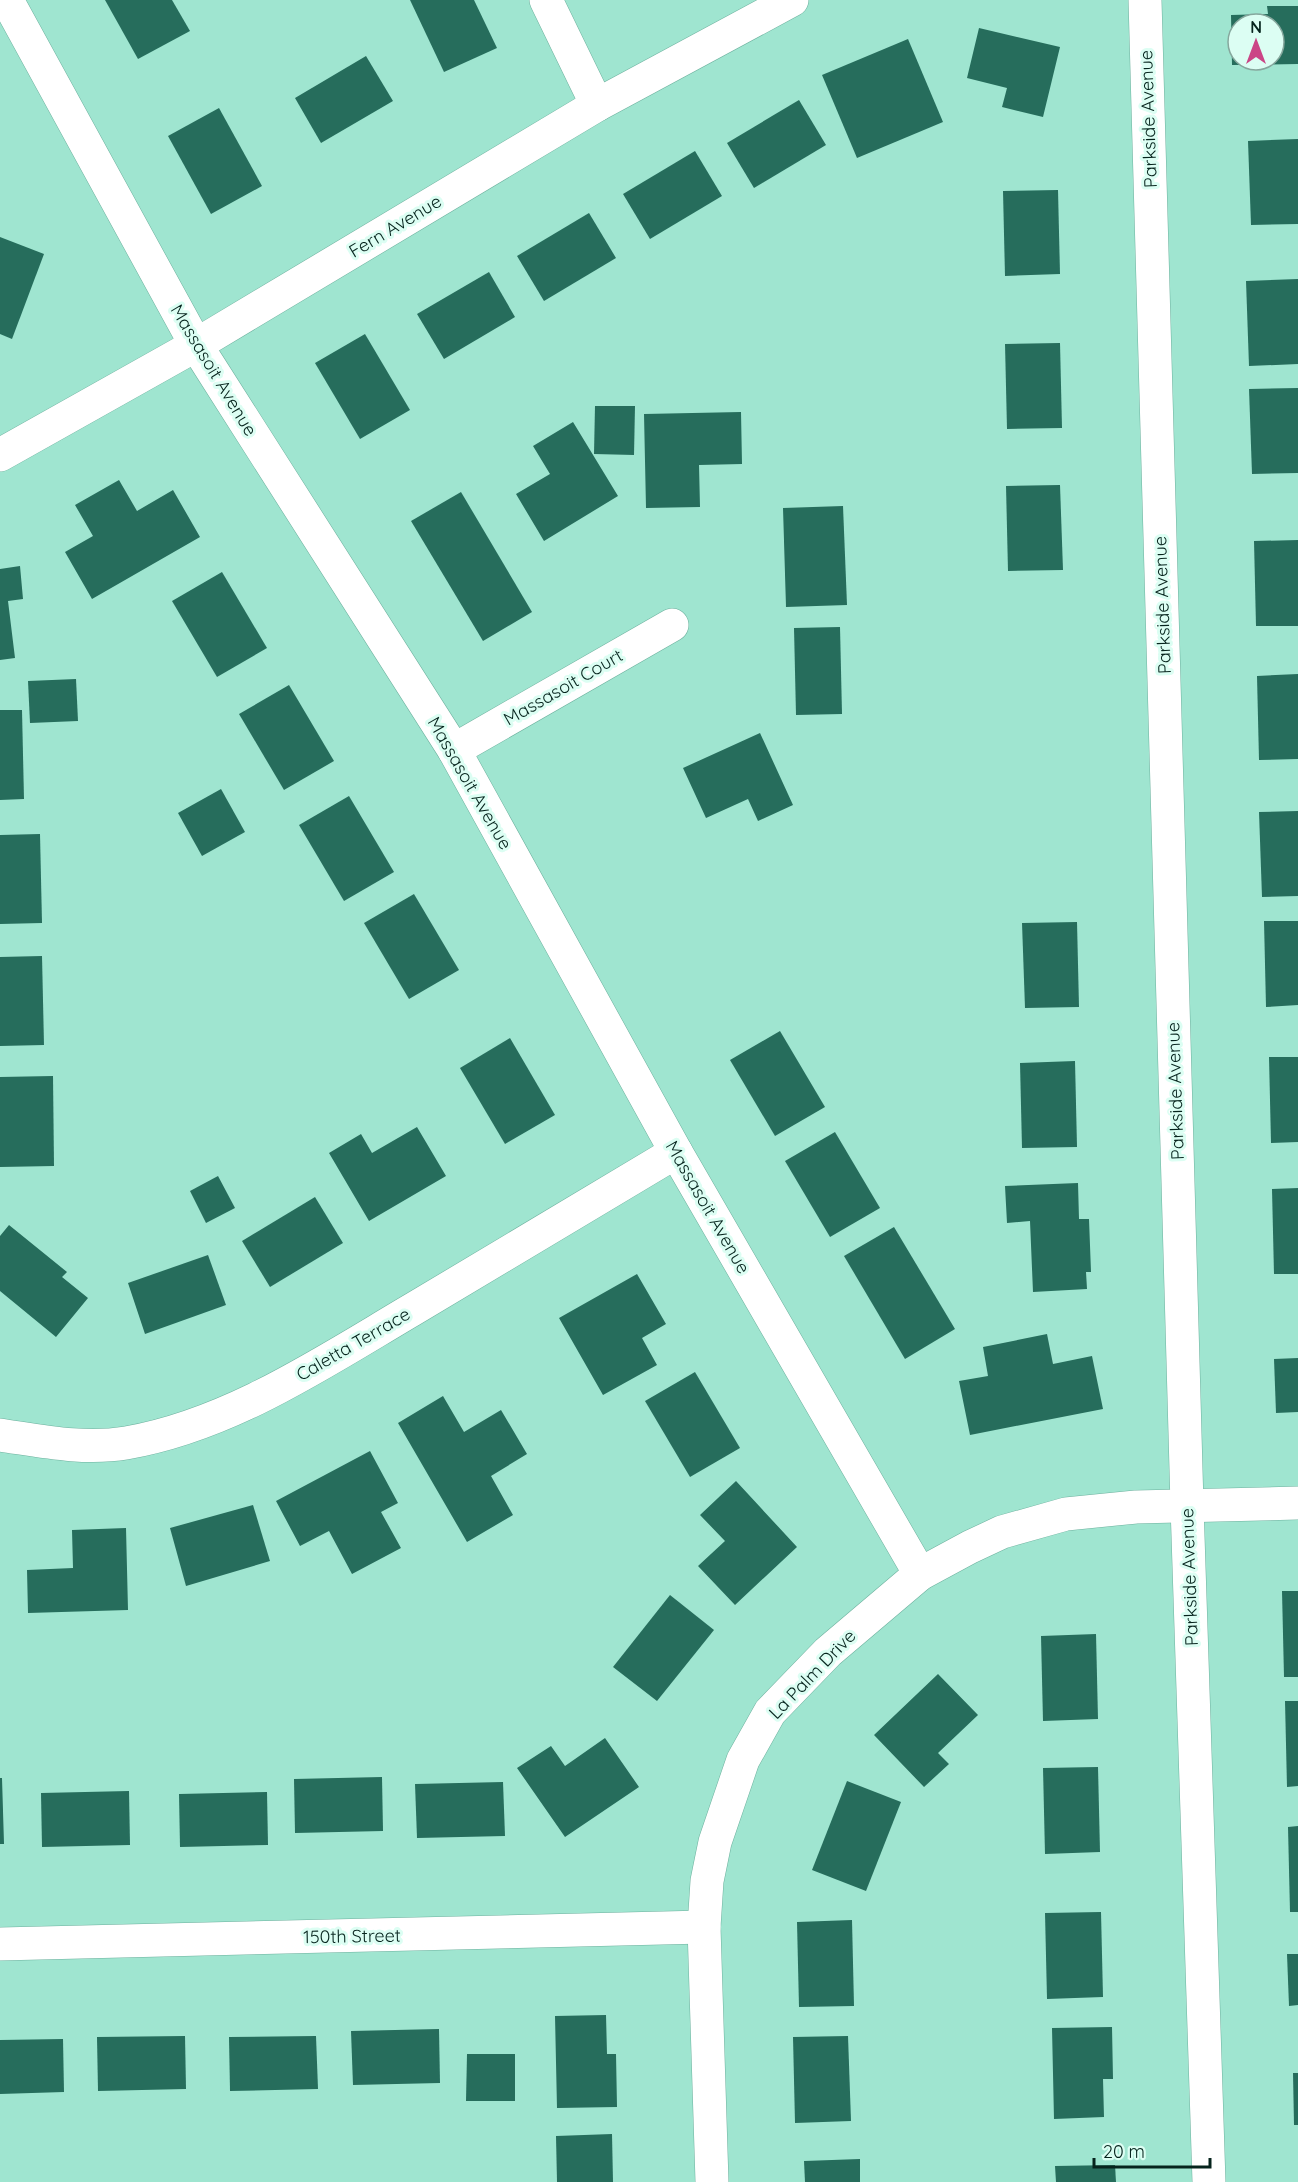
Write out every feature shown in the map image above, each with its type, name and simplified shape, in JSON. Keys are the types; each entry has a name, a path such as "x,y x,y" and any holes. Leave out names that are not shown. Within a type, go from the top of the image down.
{"street":[{"name":"Massasoit Avenue","path":"7,0 196,345 454,750 676,1152 920,1574"},
{"path":"546,0 597,105"},
{"name":"Fern Avenue","path":"0,455 196,345 597,105 792,0"},
{"name":"Parkside Avenue","path":"1144,0 1187,1505 1209,2182"},
{"name":"Massasoit Court","path":"454,750 672,625"},
{"name":"Caletta Terrace","path":"0,1435 89,1446 123,1443 170,1432 250,1403 366,1337 676,1152"},
{"name":"La Palm Drive","path":"712,2182 704,1927 707,1881 719,1831 743,1760 771,1712 828,1652 920,1574 970,1546 1002,1532 1066,1514 1187,1505 1298,1503"},
{"name":"150th Street","path":"0,1944 704,1927"}],"building":[{"path":"105,0 172,0 190,31 138,59"},
{"path":"410,0 474,0 497,48 444,72"},
{"path":"1267,6 1298,6 1298,64 1286,64 1286,12 1268,12"},
{"path":"979,28 1060,47 1043,117 1002,107 1007,88 967,78"},
{"path":"908,39 943,122 857,158 822,75"},
{"path":"366,56 393,101 321,143 295,98"},
{"path":"799,100 826,145 754,188 727,143"},
{"path":"219,108 262,186 211,214 168,136"},
{"path":"1298,139 1298,224 1251,225 1248,141"},
{"path":"695,151 722,196 650,239 623,194"},
{"path":"1058,190 1060,274 1005,276 1003,191"},
{"path":"589,213 616,258 544,301 517,256"},
{"path":"0,237 44,254 12,339 0,334"},
{"path":"489,272 515,317 444,359 417,314"},
{"path":"1298,279 1298,364 1249,366 1246,281"},
{"path":"365,334 410,410 360,439 315,363"},
{"path":"1060,343 1062,428 1007,429 1005,344"},
{"path":"1298,388 1298,473 1252,474 1249,389"},
{"path":"595,406 635,406 634,455 594,454"},
{"path":"741,412 742,464 699,465 700,507 646,508 644,414"},
{"path":"573,422 618,496 544,541 516,494 550,474 533,446"},
{"path":"119,480 137,511 173,490 200,537 92,599 65,552 93,536 75,505"},
{"path":"1060,485 1063,570 1008,571 1006,486"},
{"path":"461,492 532,612 483,641 411,521"},
{"path":"843,506 847,605 786,607 783,508"},
{"path":"1298,540 1298,626 1256,626 1254,541"},
{"path":"20,566 23,599 8,601 15,658 0,660 0,569"},
{"path":"222,572 267,648 217,677 172,601"},
{"path":"840,627 842,714 796,715 794,628"},
{"path":"1298,674 1298,759 1259,760 1257,676"},
{"path":"76,679 78,721 30,723 28,681"},
{"path":"289,685 334,761 284,790 239,714"},
{"path":"0,710 22,710 24,799 0,800"},
{"path":"760,733 793,805 758,821 748,799 706,818 683,768"},
{"path":"221,789 245,832 202,856 178,813"},
{"path":"349,796 394,872 344,901 299,825"},
{"path":"1298,811 1298,896 1262,897 1259,812"},
{"path":"40,834 42,923 0,924 0,835"},
{"path":"414,894 459,970 409,999 364,923"},
{"path":"1264,921 1298,921 1298,1005 1266,1007"},
{"path":"1077,922 1079,1007 1025,1008 1022,923"},
{"path":"42,956 44,1045 0,1046 0,957"},
{"path":"780,1031 825,1107 775,1136 730,1060"},
{"path":"510,1038 555,1115 505,1144 460,1068"},
{"path":"1269,1057 1298,1057 1298,1142 1271,1143"},
{"path":"1075,1061 1077,1147 1022,1148 1020,1063"},
{"path":"53,1076 54,1166 0,1167 0,1077"},
{"path":"417,1127 446,1176 369,1221 329,1153 361,1134 372,1153"},
{"path":"835,1132 880,1208 830,1237 785,1161"},
{"path":"218,1176 235,1208 206,1223 190,1191"},
{"path":"1078,1183 1079,1219 1089,1219 1091,1272 1086,1272 1087,1289 1033,1292 1030,1221 1007,1223 1005,1186"},
{"path":"1298,1188 1298,1274 1274,1274 1272,1189"},
{"path":"315,1197 343,1243 270,1287 242,1241"},
{"path":"9,1225 67,1272 62,1277 88,1298 56,1337 0,1291 0,1236"},
{"path":"894,1227 955,1329 905,1359 844,1256"},
{"path":"208,1255 226,1305 145,1334 128,1283"},
{"path":"637,1274 666,1324 642,1338 657,1365 603,1395 559,1318"},
{"path":"1047,1334 1053,1364 1092,1356 1103,1409 970,1435 959,1381 988,1376 983,1347"},
{"path":"1298,1358 1298,1412 1276,1413 1274,1359"},
{"path":"695,1372 740,1448 690,1477 645,1401"},
{"path":"443,1396 464,1432 501,1410 527,1454 491,1476 513,1515 467,1542 398,1423"},
{"path":"370,1451 398,1503 381,1512 401,1548 352,1574 329,1531 300,1546 276,1501"},
{"path":"736,1481 797,1547 735,1605 698,1566 725,1541 700,1515"},
{"path":"253,1505 270,1561 186,1586 170,1528"},
{"path":"126,1528 128,1610 28,1613 27,1570 73,1568 72,1530"},
{"path":"1282,1591 1298,1591 1298,1677 1284,1677"},
{"path":"670,1595 714,1630 657,1701 613,1667"},
{"path":"1096,1634 1098,1719 1043,1721 1041,1636"},
{"path":"938,1674 978,1715 938,1753 949,1764 924,1787 874,1735"},
{"path":"1285,1701 1298,1701 1298,1786 1287,1787"},
{"path":"605,1738 639,1787 565,1837 517,1768 551,1746 565,1766"},
{"path":"1098,1767 1100,1852 1045,1854 1043,1768"},
{"path":"382,1777 383,1831 295,1833 294,1779"},
{"path":"0,1778 2,1778 4,1844 0,1844"},
{"path":"847,1781 901,1802 866,1891 812,1870"},
{"path":"503,1782 505,1836 417,1838 415,1784"},
{"path":"129,1791 130,1845 42,1847 41,1793"},
{"path":"267,1792 268,1845 180,1847 179,1794"},
{"path":"1298,1826 1298,1912 1290,1912 1288,1827"},
{"path":"1101,1912 1103,1997 1047,1999 1045,1913"},
{"path":"852,1920 854,2006 799,2007 797,1922"},
{"path":"1287,1954 1298,1954 1298,2005 1289,2006"},
{"path":"606,2015 607,2054 616,2054 617,2107 557,2108 555,2016"},
{"path":"1112,2027 1113,2079 1103,2079 1104,2117 1054,2119 1052,2028"},
{"path":"439,2029 440,2083 353,2085 351,2031"},
{"path":"185,2036 186,2089 98,2091 97,2037"},
{"path":"316,2036 318,2089 230,2091 229,2037"},
{"path":"848,2036 851,2121 795,2123 793,2037"},
{"path":"63,2039 64,2092 0,2094 0,2040"},
{"path":"467,2054 515,2054 515,2101 466,2101"},
{"path":"1293,2073 1298,2073 1298,2125 1294,2125"},
{"path":"612,2134 613,2182 557,2182 556,2136"},
{"path":"860,2159 860,2182 805,2182 804,2161"},
{"path":"1115,2165 1116,2182 1056,2182 1055,2166"}]}
